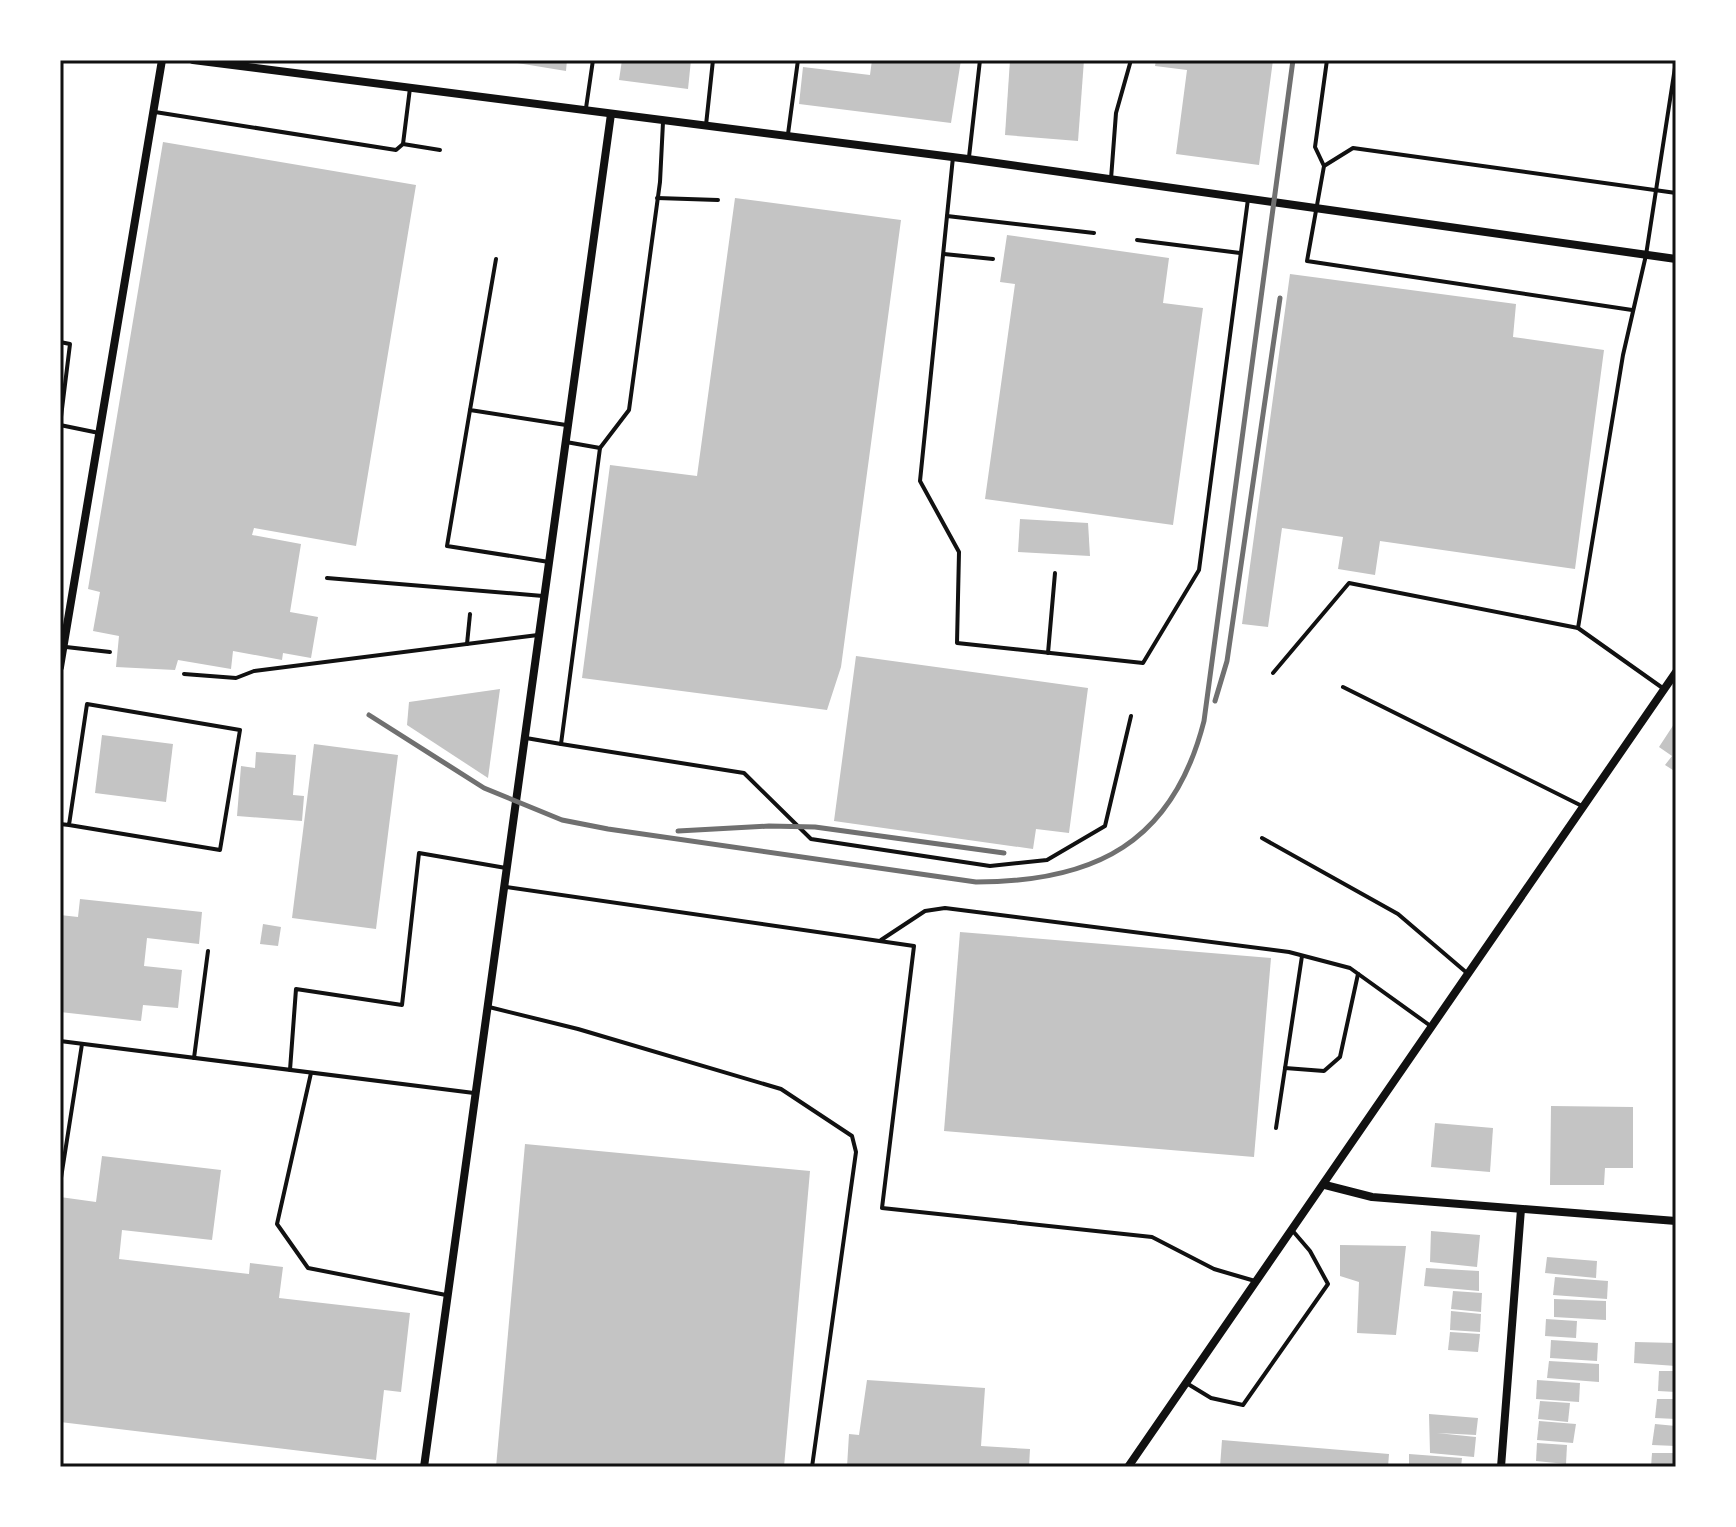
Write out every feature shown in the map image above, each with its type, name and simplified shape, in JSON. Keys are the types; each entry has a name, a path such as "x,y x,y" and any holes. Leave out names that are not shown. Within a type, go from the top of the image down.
{"street":[{"path":"60,667 162,60"},
{"path":"193,60 263,65 410,88 968,159 1676,259"},
{"path":"424,1467 611,114"},
{"path":"1128,1467 1676,672"},
{"path":"1325,1185 1372,1197 1676,1221"},
{"path":"1501,1467 1521,1209"}],"lane":[{"path":"585,110 593,60"},
{"path":"706,126 713,60"},
{"path":"788,136 798,60"},
{"path":"968,159 980,60"},
{"path":"1111,179 1116,113 1131,60"},
{"path":"1327,60 1315,147 1324,166 1307,261 1632,310"},
{"path":"1578,628 1632,310 1646,255 1676,61"},
{"path":"153,112 396,150 403,144 410,88"},
{"path":"561,744 600,448 629,410 657,198 663,120"},
{"path":"403,144 440,150"},
{"path":"1324,166 1353,148 1676,193"},
{"path":"953,157 920,481 959,552 957,643 1143,663 1199,570 1248,197"},
{"path":"657,198 718,200"},
{"path":"947,216 1094,233"},
{"path":"1137,240 1240,253"},
{"path":"944,254 993,259"},
{"path":"496,259 447,546 550,563"},
{"path":"60,342 70,344 60,425 99,433"},
{"path":"470,410 569,426"},
{"path":"566,442 600,448"},
{"path":"1048,653 1055,573"},
{"path":"327,578 545,596"},
{"path":"1273,673 1349,583 1578,628 1664,689"},
{"path":"467,644 470,614"},
{"path":"184,674 236,678 254,671 540,635"},
{"path":"63,647 110,652"},
{"path":"1343,687 1584,807"},
{"path":"60,824 220,850 240,730 87,704 69,825"},
{"path":"526,738 744,773 811,839 990,866 1047,860 1105,826 1131,716"},
{"path":"1262,838 1398,914 1469,974"},
{"path":"290,1070 296,989 402,1005 419,853 508,868"},
{"path":"506,887 914,946 882,1208 1152,1237 1214,1269 1255,1281"},
{"path":"879,941 925,911 945,908 1302,956 1350,968 1433,1027"},
{"path":"194,1058 208,951"},
{"path":"1276,1128 1302,956"},
{"path":"1285,1068 1324,1071 1340,1057 1358,974"},
{"path":"489,1007 578,1029 781,1089 852,1136 856,1152 812,1467"},
{"path":"60,1041 477,1093"},
{"path":"61,1178 82,1044"},
{"path":"311,1073 277,1224 308,1268 448,1295"},
{"path":"1186,1383 1211,1398 1243,1405 1328,1284 1310,1251 1292,1230"}],"building":[{"path":"499,60 567,60 566,71"},
{"path":"622,60 691,60 688,89 619,80"},
{"path":"872,60 961,60 951,123 799,104 803,67 870,75"},
{"path":"1010,60 1084,60 1078,141 1005,135"},
{"path":"1156,60 1273,60 1259,165 1176,154 1187,70 1155,66"},
{"path":"163,142 416,185 356,546 254,528 252,535 301,544 290,612 318,617 311,658 283,653 282,660 233,651 231,669 178,660 175,670 116,667 119,636 93,631 100,592 88,589"},
{"path":"735,198 901,220 841,667 827,710 582,678 610,465 697,476"},
{"path":"1007,235 1169,258 1163,303 1203,308 1173,525 985,499 1015,284 1000,282"},
{"path":"1290,274 1516,304 1513,337 1604,350 1575,569 1380,541 1375,575 1338,569 1343,537 1282,528 1268,627 1242,624"},
{"path":"1020,519 1088,523 1090,556 1018,552"},
{"path":"856,656 1088,688 1069,833 1036,829 1033,849 834,821"},
{"path":"500,689 488,778 407,725 409,702"},
{"path":"1676,721 1676,772 1665,765 1672,756 1659,747"},
{"path":"102,735 173,744 166,802 95,793"},
{"path":"314,744 398,755 376,929 292,918"},
{"path":"256,752 296,755 293,795 304,796 302,821 237,816 241,766 255,768"},
{"path":"80,899 202,912 199,944 147,938 144,966 182,970 178,1008 143,1005 141,1021 60,1012 60,915 78,917"},
{"path":"263,924 281,927 278,946 260,944"},
{"path":"960,932 1271,958 1254,1157 944,1131"},
{"path":"1551,1106 1633,1107 1633,1168 1605,1168 1604,1185 1550,1185"},
{"path":"1435,1123 1493,1128 1490,1172 1431,1167"},
{"path":"525,1144 810,1171 784,1467 496,1467"},
{"path":"102,1156 221,1170 212,1240 122,1230 119,1259 249,1274 250,1263 283,1267 279,1298 410,1313 401,1392 384,1390 376,1460 60,1422 60,1197 96,1202"},
{"path":"1431,1231 1480,1235 1477,1267 1430,1262"},
{"path":"1340,1245 1406,1246 1396,1335 1357,1333 1359,1282 1340,1276"},
{"path":"1547,1257 1597,1261 1596,1278 1545,1273"},
{"path":"1426,1268 1479,1271 1479,1291 1424,1286"},
{"path":"1555,1277 1608,1281 1607,1299 1553,1295"},
{"path":"1453,1291 1482,1293 1481,1312 1451,1309"},
{"path":"1554,1299 1606,1301 1606,1320 1554,1317"},
{"path":"1451,1311 1481,1314 1480,1332 1450,1330"},
{"path":"1546,1319 1577,1321 1576,1338 1545,1336"},
{"path":"1450,1332 1480,1334 1478,1352 1448,1350"},
{"path":"1551,1340 1598,1343 1597,1361 1550,1358"},
{"path":"1635,1342 1676,1343 1676,1366 1634,1363"},
{"path":"1549,1361 1599,1364 1599,1382 1547,1378"},
{"path":"1659,1371 1676,1371 1676,1392 1658,1391"},
{"path":"867,1380 985,1388 981,1446 1030,1449 1029,1467 847,1467 849,1434 859,1435"},
{"path":"1537,1380 1580,1383 1579,1402 1536,1399"},
{"path":"1657,1399 1676,1399 1676,1419 1655,1418"},
{"path":"1540,1401 1570,1403 1568,1422 1538,1419"},
{"path":"1429,1414 1478,1418 1476,1435 1437,1433 1476,1437 1474,1457 1430,1453"},
{"path":"1539,1421 1576,1424 1573,1443 1537,1440"},
{"path":"1655,1424 1676,1426 1676,1446 1652,1445"},
{"path":"1222,1440 1389,1454 1388,1467 1220,1467"},
{"path":"1537,1443 1567,1445 1566,1464 1536,1461"},
{"path":"1652,1453 1676,1453 1676,1467 1651,1467"},
{"path":"1409,1454 1462,1458 1461,1467 1409,1467"}],"railway":[{"path":"369,715 484,788 562,820 608,829 976,882 1057,874 1092,863 1123,847 1150,826 1172,798 1190,763 1204,721 1293,60"},
{"path":"1215,701 1227,661 1280,298"},
{"path":"678,831 815,827 1004,853"}]}
